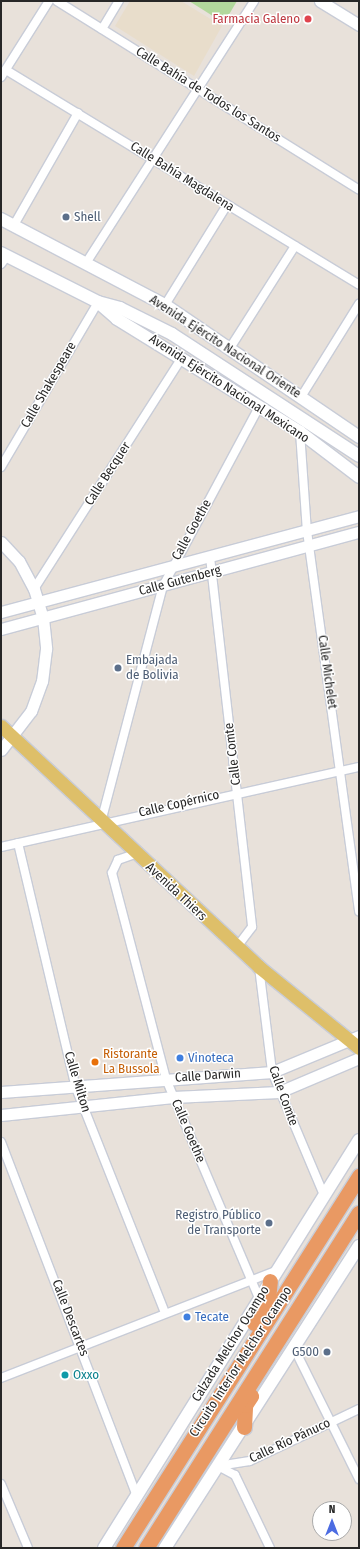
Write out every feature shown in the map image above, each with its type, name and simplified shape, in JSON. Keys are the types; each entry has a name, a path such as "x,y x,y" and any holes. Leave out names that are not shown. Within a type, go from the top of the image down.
{"highway":[{"name":"Circuito Interior Melchor Ocampo","path":"123,1548 359,1176"},
{"name":"Circuito Interior Melchor Ocampo","path":"146,1548 268,1360 359,1213"},
{"path":"237,1367 240,1347 268,1300 273,1276"},
{"path":"244,1427 245,1405 264,1375 268,1360"}],"main road":[{"name":"Avenida Ejército Nacional Oriente","path":"1,219 165,305 359,437"},
{"path":"3,258 98,302 120,308 172,334 315,425 359,456"},
{"name":"Avenida Ejército Nacional Mexicano","path":"98,302 117,319 300,432 359,477"},
{"name":"Avenida Thiers","path":"1,726 100,822 259,967 356,1042"},
{"name":"Calzada Melchor Ocampo","path":"104,1548 359,1140"},
{"path":"168,1545 218,1466 295,1350 359,1246"}],"street":[{"path":"3,74 49,1"},
{"name":"Calle Bahía de Todos los Santos","path":"57,1 359,190"},
{"path":"102,28 119,1"},
{"path":"86,263 155,159 254,1"},
{"path":"320,1 359,25"},
{"name":"Calle Bahía Magdalena","path":"3,74 78,112 359,285"},
{"path":"14,225 78,112"},
{"path":"165,305 227,205"},
{"path":"230,348 295,246"},
{"name":"Calle Shakespeare","path":"1,467 98,302"},
{"path":"301,397 359,304"},
{"name":"Calle Becquer","path":"34,589 182,358"},
{"name":"Calle Goethe","path":"100,822 162,586 171,567 260,407"},
{"name":"Calle Michelet","path":"300,432 307,531 342,770 359,911"},
{"name":"Calle Gutenberg","path":"1,612 359,516"},
{"name":"Calle Gutenberg","path":"1,629 359,532"},
{"path":"1,542 18,561 34,589 43,618 46,649 42,681 31,711 14,738 1,750"},
{"name":"Calle Comte","path":"210,557 252,927 237,947"},
{"name":"Calle Copérnico","path":"1,847 100,822 237,791 359,767"},
{"name":"Calle Milton","path":"18,843 76,1088 165,1313"},
{"name":"Calle Goethe","path":"135,854 118,860 112,873 166,1079 259,1298"},
{"name":"Calle Comte","path":"259,967 272,1072 279,1092 324,1195"},
{"name":"Calle Darwin","path":"1,1092 76,1088 166,1079 272,1072 356,1042"},
{"name":"Calle Darwin","path":"1,1115 84,1108 173,1097 279,1092 359,1058"},
{"name":"Calle Descartes","path":"1,1142 81,1346 137,1496"},
{"path":"1,1378 252,1280 273,1276"},
{"path":"295,1350 359,1479"},
{"name":"Calle Río Pánuco","path":"218,1466 250,1461 359,1409"},
{"path":"218,1466 235,1475 270,1548"},
{"path":"1,1484 28,1548"}],"shaded area":[{"path":"130,1 181,1 222,26 194,76 115,26"}],"green space":[{"path":"189,1 237,1 224,23"}],"place":[{"name":"Farmacia Galeno","path":"308,19"},
{"name":"Shell","path":"66,217"},
{"name":"Embajada de Bolivia","path":"118,668"},
{"name":"Vinoteca","path":"180,1058"},
{"name":"Ristorante La Bussola","path":"95,1062"},
{"name":"Registro Público de Transporte","path":"269,1223"},
{"name":"Tecate","path":"187,1317"},
{"name":"G500","path":"327,1352"},
{"name":"Oxxo","path":"65,1375"}]}
